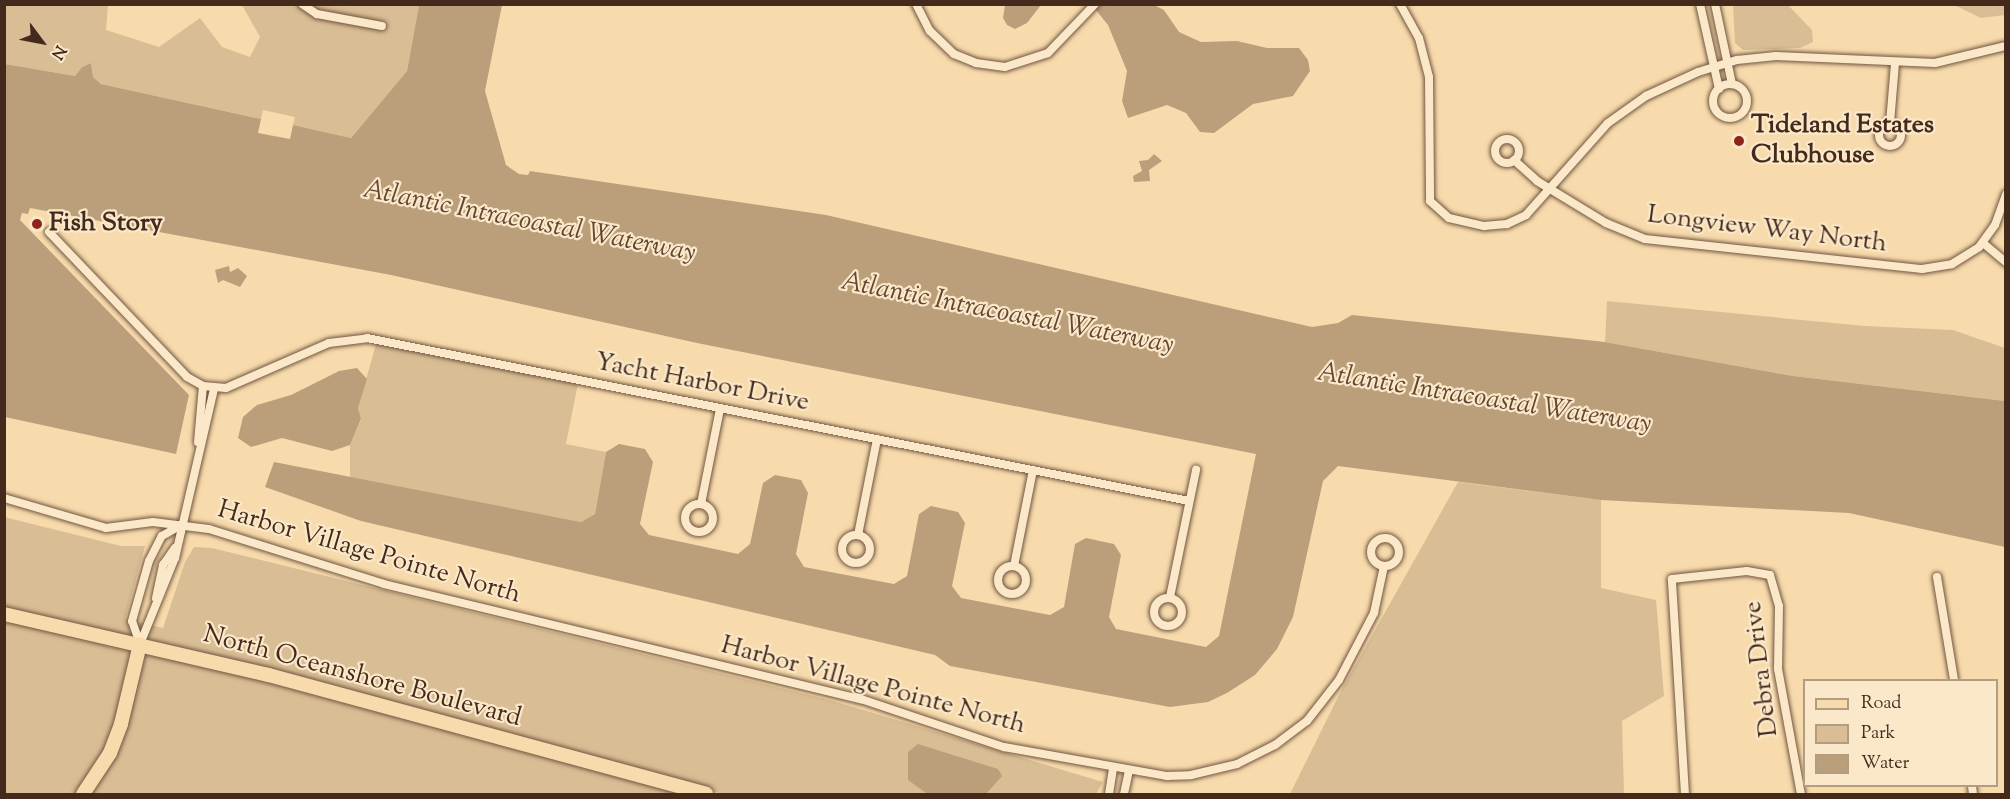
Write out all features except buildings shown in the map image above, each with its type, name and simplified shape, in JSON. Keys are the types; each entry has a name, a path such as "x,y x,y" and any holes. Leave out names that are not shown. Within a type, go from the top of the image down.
{"main road":[{"name":"North Oceanshore Boulevard","path":"4,614 269,675 706,795"},
{"path":"83,795 110,753 121,724 140,644"}],"street":[{"path":"302,4 317,14 382,26"},
{"path":"916,4 942,44 963,59 993,67 1018,65 1043,56 1095,4"},
{"path":"1400,4 1419,38 1429,77 1427,186 1436,208 1460,222 1501,225 1526,215 1551,190 1586,144 1619,115 1657,90 1713,66 1727,62 1786,56 1895,63 1955,60 2006,46"},
{"path":"1700,4 1719,89"},
{"path":"1715,4 1732,84 1743,90 1747,103 1743,113 1733,118 1723,117 1715,109 1713,98 1719,89 1732,84"},
{"path":"1890,123 1895,63"},
{"name":"Longview Way North","path":"1514,160 1551,190 1620,231 1671,244 1931,269 1958,261 1983,243 1995,225 2006,194"},
{"path":"49,232 190,379 214,389 165,589 156,594"},
{"path":"1983,243 2006,262"},
{"name":"Yacht Harbor Drive","path":"214,389 229,387 329,343 362,338 1190,501"},
{"path":"198,448 197,423 203,386"},
{"path":"701,504 720,409"},
{"path":"858,535 877,439"},
{"path":"1014,566 1033,470"},
{"path":"1170,597 1196,470"},
{"name":"Harbor Village Pointe North","path":"4,498 106,528 147,522 182,524 384,584 861,699 1004,747 1129,771 1173,776 1215,770 1256,756 1297,729 1339,680 1378,604 1384,566"},
{"path":"140,644 132,621 149,561 162,536 182,524"},
{"path":"140,644 163,565 175,548"},
{"path":"149,561 163,565"},
{"name":"Debra Drive","path":"1685,795 1672,579 1747,571 1770,575 1779,606 1778,669 1801,795"},
{"path":"1938,577 1954,679"},
{"path":"141,586 156,594"},
{"path":"1108,795 1113,768"},
{"path":"1124,795 1129,771"}],"green space":[{"path":"5,5 108,5 106,30 159,47 200,18 222,47 250,57 260,37 242,5 419,5 407,71 351,138 293,125 295,117 263,110 261,119 101,84 93,77 91,63 82,67 75,76 5,64"},
{"path":"1733,5 1788,5 1812,30 1813,42 1800,48 1743,50 1735,43"},
{"path":"1954,5 2005,5 2005,15 1981,18"},
{"path":"1607,301 1864,326 1953,330 2005,348 2005,401 1793,376 1605,342"},
{"path":"378,337 579,378 566,444 606,452 595,514 581,522 350,477 350,445 361,420 358,408"},
{"path":"1458,482 1601,500 1601,588 1656,600 1664,696 1622,721 1624,794 1290,794 1341,691"},
{"path":"4,517 121,546 145,546 125,619 163,628 185,562 194,547 212,548 833,701 1103,782 1096,794 723,794 488,730 5,609"},
{"path":"5,618 134,647 116,722 106,750 76,794 5,794"},
{"path":"144,650 268,680 689,794 90,794 115,755"}],"water":[{"path":"1005,4 1041,5 1027,23 1015,29 1007,25 1003,18"},
{"name":"Atlantic Intracoastal Waterway","path":"419,5 502,5 485,91 506,165 519,174 528,175 530,171 826,215 1312,327 1338,323 1352,315 1605,342 1793,376 2005,401 2005,547 1849,513 1601,500 1338,466 1323,481 1293,617 1277,649 1255,675 1227,693 1208,702 1170,707 950,666 935,655 361,521 265,487 274,462 581,522 595,514 606,452 619,444 645,449 653,462 640,524 649,535 738,554 750,544 763,483 775,475 801,480 808,493 796,554 804,567 894,584 907,576 919,514 931,506 958,512 965,523 952,586 961,598 1050,615 1064,607 1075,544 1086,538 1114,544 1121,555 1109,617 1116,629 1206,647 1219,636 1256,454 697,343 391,275 30,208 28,214 22,213 20,220 189,395 176,454 5,417 5,64 75,76 82,67 91,63 93,77 101,84 261,119 258,133 290,139 293,125 351,138 407,71"},
{"path":"1092,5 1154,5 1164,10 1179,32 1201,42 1237,41 1267,48 1299,48 1308,60 1310,71 1293,96 1253,104 1214,133 1200,132 1186,113 1167,105 1128,118 1122,101 1127,71 1108,25"},
{"path":"1154,154 1162,161 1149,170 1150,181 1134,182 1133,176 1142,171 1139,161 1148,160"},
{"path":"229,266 230,272 238,268 247,276 240,287 223,280 218,283 215,270"},
{"path":"357,368 367,379 358,408 361,419 350,445 332,451 282,438 251,447 238,438 243,417 257,405 291,395 339,371"},
{"path":"918,744 998,769 1002,776 986,794 926,793 908,780 908,752"}],"place":[{"name":"Tideland Estates Clubhouse","path":"1739,141"},
{"name":"Fish Story","path":"37,224"}]}
